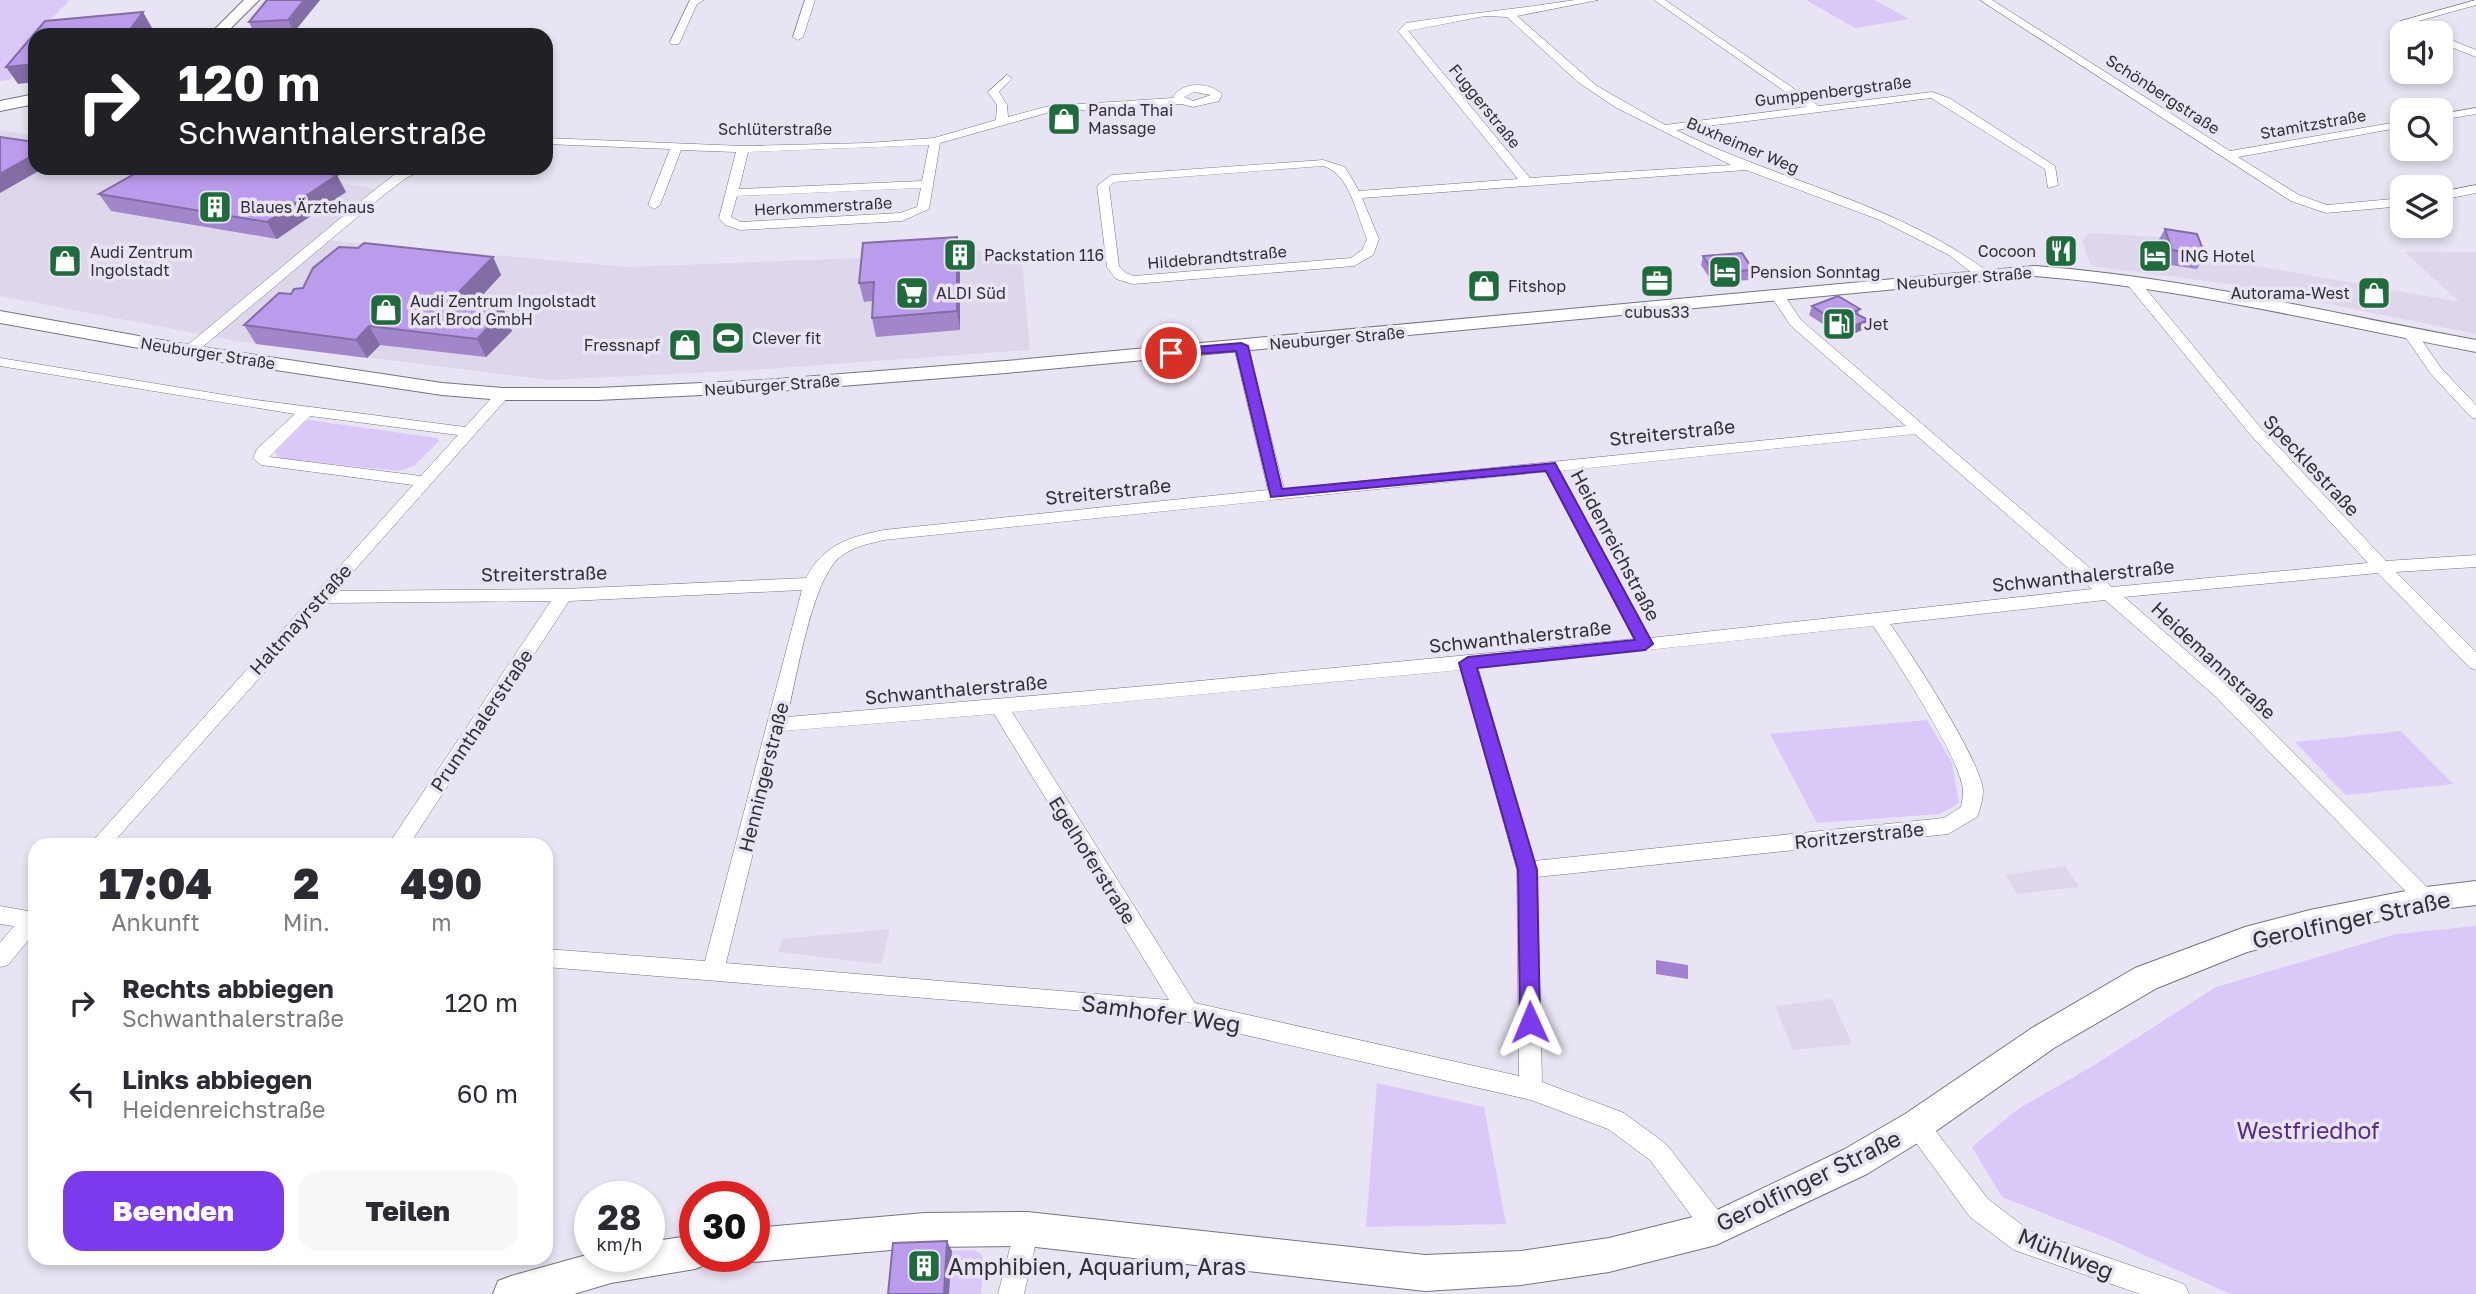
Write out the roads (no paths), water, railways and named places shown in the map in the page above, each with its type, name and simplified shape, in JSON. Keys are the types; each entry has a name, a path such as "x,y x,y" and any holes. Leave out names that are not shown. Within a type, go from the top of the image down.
{"main road":[{"path":"223,28 252,0"},
{"path":"0,106 28,100"},
{"name":"Neuburger Straße","path":"0,317 189,351 442,389 503,394 597,394 765,386 1241,346 2035,271 2132,281 2234,296 2471,346"},
{"name":"Gerolfinger Straße","path":"770,1244 933,1229 1027,1229 1425,1273 1521,1268 1609,1255 1716,1228 1854,1162 1917,1125 2043,1038 2146,978 2245,940 2311,923 2426,899 2476,893"},
{"path":"511,1294 611,1266 679,1255"}],"street":[{"path":"674,42 694,2 699,0"},
{"path":"798,37 810,0"},
{"name":"Fuggerstraße","path":"1527,182 1403,31 1406,26 1417,22 1485,13 1509,14 1593,0"},
{"path":"1659,0 1817,109"},
{"name":"Schönbergstraße","path":"1985,0 2295,198 2326,209 2390,203"},
{"path":"2406,21 2476,2"},
{"name":"Buxheimer Weg","path":"1509,14 1592,87 1621,106 1746,167 1920,234 1960,257 1982,274"},
{"path":"2453,44 2476,54"},
{"path":"1002,123 1002,105 993,92 1007,78"},
{"name":"Gumppenbergstraße","path":"1667,128 1932,95 1945,100 2051,168 2052,185"},
{"name":"Schlüterstraße","path":"553,141 743,149 868,146 935,141 1049,109 1182,102"},
{"path":"2453,115 2476,111"},
{"name":"Stamitzstraße","path":"2228,155 2390,126"},
{"name":"Herkommerstraße","path":"743,149 725,218 740,226 902,217 923,209 935,141"},
{"path":"654,205 677,145"},
{"name":"Hildebrandtstraße","path":"1323,163 1337,165 1344,170 1355,195 1373,239 1368,252 1354,262 1133,280 1121,276 1113,267 1103,186 1111,178 1323,163"},
{"path":"1355,195 1746,167"},
{"path":"189,351 402,175"},
{"name":"Herkommerstraße","path":"732,192 928,184"},
{"path":"2453,194 2476,190"},
{"name":"Specklestraße","path":"2132,281 2250,426 2380,567 2476,663"},
{"name":"Heidemannstraße","path":"1777,295 1796,323 2221,691 2426,899"},
{"path":"2409,332 2436,370 2476,414"},
{"path":"1241,346 1276,494"},
{"path":"0,362 306,411 468,432"},
{"name":"Haltmayrstraße","path":"105,838 422,481 503,394"},
{"path":"306,411 262,452 261,458 266,461 422,481"},
{"name":"Streiterstraße","path":"320,597 565,595 812,584 821,564 833,552 854,541 874,537 1919,429"},
{"name":"Heidenreichstraße","path":"1550,466 1645,644"},
{"name":"Schwanthalerstraße","path":"776,726 1468,663 1878,620 2108,592 2476,561"},
{"name":"Henningerstraße","path":"713,970 812,584"},
{"name":"Prunnthalerstraße","path":"403,838 565,595"},
{"name":"Roritzerstraße","path":"1527,870 1948,826 1970,811 1973,790 1965,764 1902,653 1878,620"},
{"path":"1468,663 1527,870 1531,1089"},
{"name":"Egelhoferstraße","path":"999,707 1188,1012"},
{"path":"0,915 28,918"},
{"path":"0,958 28,926"},
{"name":"Samhofer Weg","path":"553,959 1086,1001 1188,1012 1531,1089 1616,1121 1658,1152 1716,1228"},
{"name":"Mühlweg","path":"1917,1125 1979,1208 2023,1241 2176,1294"},
{"path":"1011,1294 1027,1229"}],"place":[{"name":"Panda Thai Massage","path":"1064,119"},
{"name":"Blaues Ärztehaus","path":"215,207"},
{"name":"Cocoon","path":"2061,251"},
{"name":"Packstation 116","path":"960,255"},
{"name":"ING Hotel","path":"2155,256"},
{"name":"Audi Zentrum Ingolstadt","path":"65,261"},
{"name":"Pension Sonntag","path":"1725,272"},
{"name":"cubus33","path":"1657,281"},
{"name":"Fitshop","path":"1484,286"},
{"name":"ALDI Süd","path":"912,293"},
{"name":"Autorama-West","path":"2374,293"},
{"name":"Audi Zentrum Ingolstadt Karl Brod GmbH","path":"386,310"},
{"name":"Jet","path":"1839,324"},
{"name":"Clever fit","path":"728,338"},
{"name":"Fressnapf","path":"685,345"},
{"name":"Amphibien, Aquarium, Aras","path":"924,1266"}],"park label":[{"name":"Westfriedhof","path":"2308,1130"}]}
